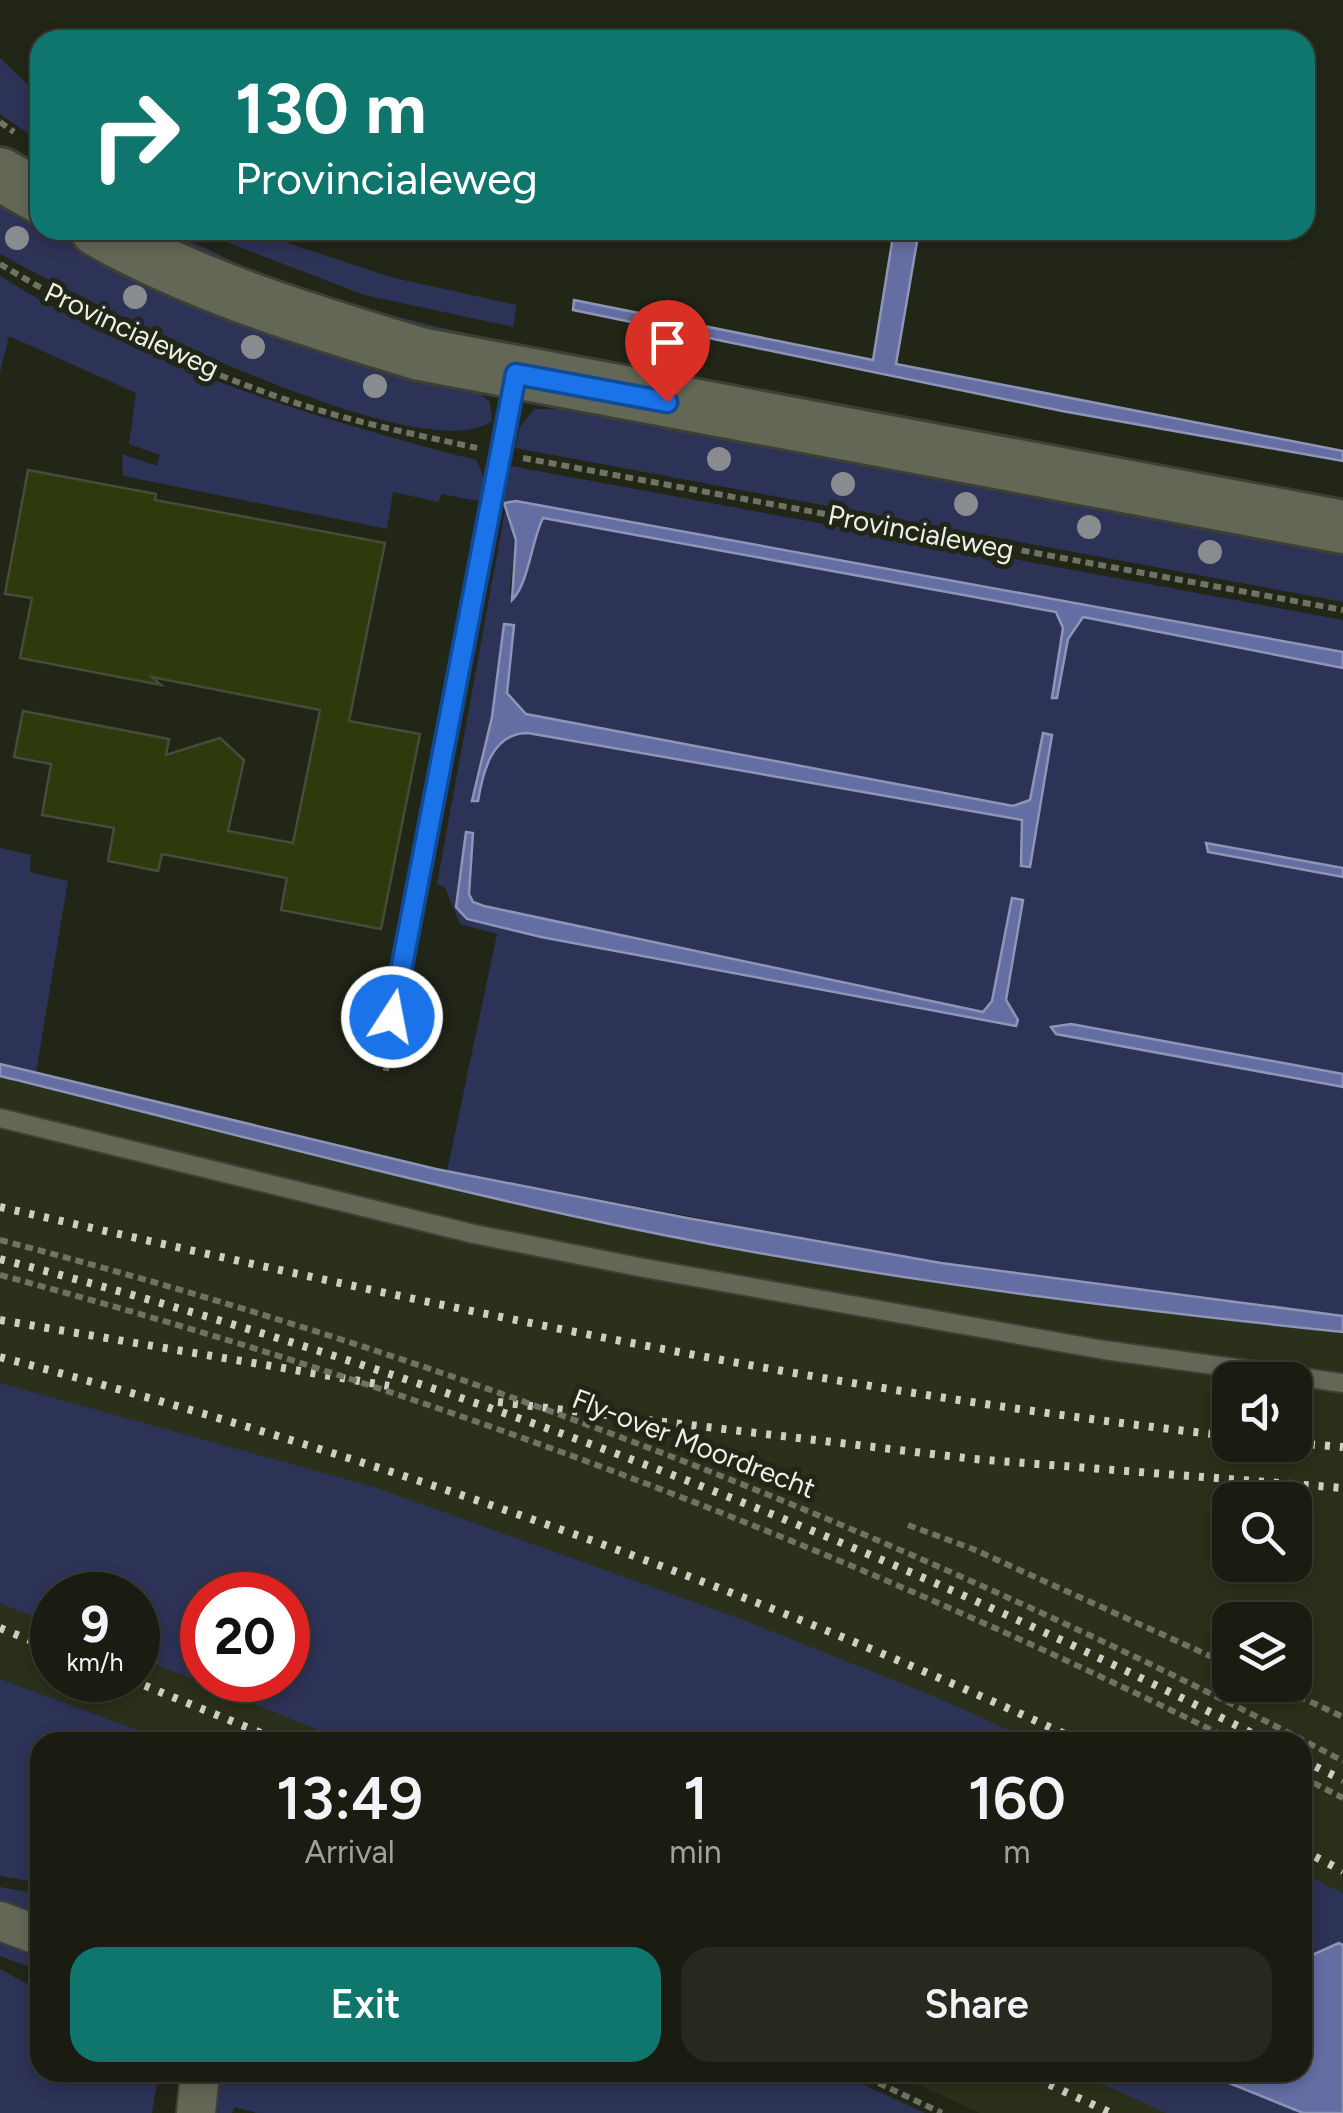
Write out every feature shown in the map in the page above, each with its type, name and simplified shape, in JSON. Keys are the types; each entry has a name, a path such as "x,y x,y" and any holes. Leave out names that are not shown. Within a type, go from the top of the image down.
{"main road":[{"path":"0,174 30,192"},
{"path":"119,240 210,282 318,323 420,354 1343,526"}],"street":[{"path":"0,1921 30,1932"},
{"path":"196,2113 199,2082"}],"lane":[{"path":"392,1017 516,374"},
{"path":"0,1118 474,1234 644,1268 1104,1350 1343,1383"}],"path":[{"name":"Provincialeweg","path":"0,264 102,319 263,389 340,416 498,453 1343,610"},
{"name":"Fly-over Moordrecht","path":"0,1240 362,1347 705,1470 1082,1631 1286,1732"},
{"path":"0,1274 352,1378 674,1494 974,1618 1215,1732"},
{"path":"908,1526 1036,1576 1212,1658"},
{"path":"1310,1702 1343,1718"},
{"name":"Fly-over Moordrecht","path":"1312,1745 1343,1760"},
{"path":"1312,1782 1343,1798"},
{"path":"876,2082 942,2113"}],"shaded area":[{"path":"0,58 30,86 30,135 0,114"},
{"path":"0,201 30,218 30,240 70,240 472,387 490,402 492,421 453,431 396,423 325,403 171,340 0,254"},
{"path":"162,240 187,240 273,279 328,297 494,339 402,328 268,284"},
{"path":"221,240 278,240 394,278 517,305 513,327 364,295"},
{"path":"892,240 917,240 896,364 1343,451 1343,461 1062,411 573,310 574,300 873,360"},
{"path":"0,276 113,337 230,386 352,426 476,460 486,482 483,502 442,494 438,502 393,492 387,529 123,476 122,454 157,466 160,455 129,444 136,393 9,336 0,373"},
{"path":"534,409 586,409 1343,546 1343,602 515,448 520,427"},
{"path":"511,466 1343,620 1343,652 516,501 504,503"},
{"path":"516,501 1343,652 1343,668 1083,617 1068,639 1057,698 1052,698 1063,628 1056,612 543,518 522,583 512,600 516,540 504,503"},
{"path":"505,511 516,540 509,594 522,587 529,549 542,518 1057,613 1063,628 1053,697 1057,697 1068,639 1083,617 1343,668 1343,868 1206,843 1204,847 1209,852 1343,877 1343,1074 1071,1024 1052,1027 1056,1035 1343,1087 1343,1316 941,1263 447,1171 497,934 460,924 445,888 437,884","holes":["504,624 514,626 507,693 526,714 1013,806 1030,800 1043,734 1051,735 1030,867 1021,866 1023,820 528,733 506,739 498,747 472,800 492,717","467,832 469,894 473,902 484,906 984,1012 992,1001 1022,900 1005,1000 1016,1025 541,937 456,907"]},
{"path":"504,624 514,625 507,693 526,714 1013,806 1030,800 1043,733 1052,735 1030,867 1021,866 1022,820 528,733 506,739 498,747 487,766 478,801 472,801 492,717"},
{"path":"466,832 473,833 469,894 473,902 484,906 983,1012 992,1001 1012,898 1023,900 1006,1000 1018,1020 1016,1026 541,937 467,919 456,907"},
{"path":"1206,843 1343,868 1343,877 1208,852"},
{"path":"0,848 31,855 30,872 68,881 36,1073 0,1064"},
{"path":"1071,1024 1343,1074 1343,1087 1056,1034 1051,1027"},
{"path":"0,1064 436,1169 941,1263 1343,1316 1343,1332 956,1285 668,1236 429,1183 0,1076"},
{"path":"0,1076 575,1217 1057,1298 1343,1332 1343,2113 980,2113 912,2082 1312,2082 1312,1732 144,1732 62,1702 160,1702 160,1572 30,1572 30,1690 0,1679"},
{"path":"0,1383 374,1487 741,1619 1014,1732 323,1732 249,1702 310,1702 310,1572 180,1572 180,1674 160,1666 160,1572 30,1572 30,1615 0,1603"},
{"path":"0,1679 30,1690 30,1702 62,1702 144,1732 30,1732 30,1881 0,1876"},
{"path":"1312,1878 1343,1893 1343,1945 1312,1956"},
{"path":"0,1887 30,1892 30,1967 0,1956"},
{"path":"1339,1943 1343,1945 1343,2113 1303,2113 1227,2082 1312,2082 1312,1955"},
{"path":"0,1969 30,1986 30,2082 157,2082 152,2113 0,2113"},
{"path":"208,2082 858,2082 925,2113 257,2113 235,2107 232,2113 206,2113"},
{"path":"1098,2082 1227,2082 1303,2113 1166,2113"}],"building":[{"path":"28,470 156,494 155,500 385,543 349,721 420,734 381,929 281,910 287,878 162,854 158,871 108,861 114,828 42,815 51,764 14,757 23,711 169,739 166,755 220,738 244,760 228,831 293,843 320,710 152,677 161,685 20,658 32,598 5,594"}],"railway":[{"path":"0,1207 305,1276 765,1368 1074,1417 1212,1434"},
{"path":"0,1259 327,1353 648,1466 963,1595 1249,1732"},
{"path":"0,1320 389,1386"},
{"path":"0,1357 277,1436 550,1526 818,1627 1060,1732"},
{"path":"498,1402 974,1459 1343,1488"},
{"path":"1312,1444 1343,1447"},
{"path":"0,1628 30,1640"},
{"path":"160,1692 258,1732"},
{"path":"1312,1765 1343,1780"},
{"path":"1312,1855 1343,1871"},
{"path":"1044,2082 1111,2113"}],"route":[{"path":"392,1017 516,374 667,402"}]}
